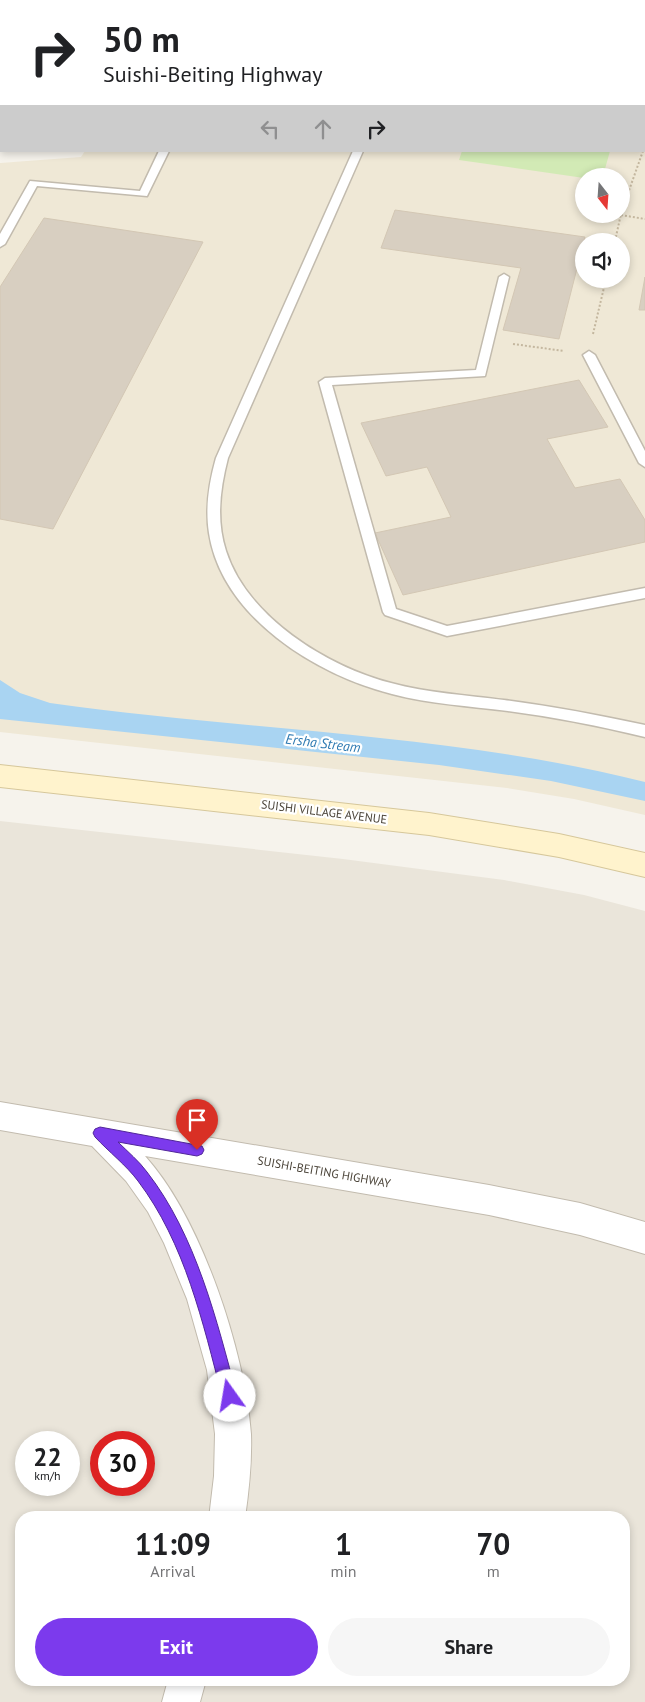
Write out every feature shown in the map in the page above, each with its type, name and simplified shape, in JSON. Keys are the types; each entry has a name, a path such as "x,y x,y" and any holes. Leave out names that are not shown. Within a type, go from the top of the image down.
{"street":[{"name":"SUISHI VILLAGE AVENUE","path":"0,776 454,828 542,841 645,864"},
{"name":"SUISHI-BEITING HIGHWAY","path":"0,1116 489,1200 580,1219 645,1238"},
{"path":"100,1133 142,1175 161,1203 178,1236 208,1315 230,1396 233,1435 233,1475 228,1511"},
{"path":"181,1702 185,1686"}],"lane":[{"path":"0,244 34,183 143,194 164,152"},
{"path":"358,152 222,458 216,478 213,515 215,536 227,571 238,590 274,629 301,650 353,676 416,694 511,706 645,731"},
{"path":"504,278 481,374 325,382 390,612 447,631 645,593"},
{"path":"589,355 645,463"}],"path":[{"path":"630,188 643,152"},
{"path":"630,216 645,219"},
{"path":"489,341 589,355 604,288"}],"shaded area":[{"path":"84,152 645,152 645,815 574,799 507,788 0,732 0,163 81,157"},
{"path":"0,821 343,859 504,880 584,895 645,911 645,1702 0,1702"}],"green space":[{"path":"462,152 610,152 605,168 575,168 575,177 459,160"}],"water":[{"name":"Ersha Stream","path":"0,680 20,693 50,703 424,743 572,766 645,782 645,801 551,781 439,765 0,719"}],"building":[{"path":"395,210 575,236 575,276 559,339 503,330 521,268 381,248"},
{"path":"44,218 203,242 53,529 0,519 0,287"},
{"path":"645,277 645,310 639,310"},
{"path":"579,380 608,427 547,439 575,488 620,479 645,520 645,542 403,595 375,533 451,517 427,467 386,476 361,423"}],"route":[{"path":"197,1150 100,1133 142,1175 161,1203 178,1236 208,1315 230,1396"}]}
